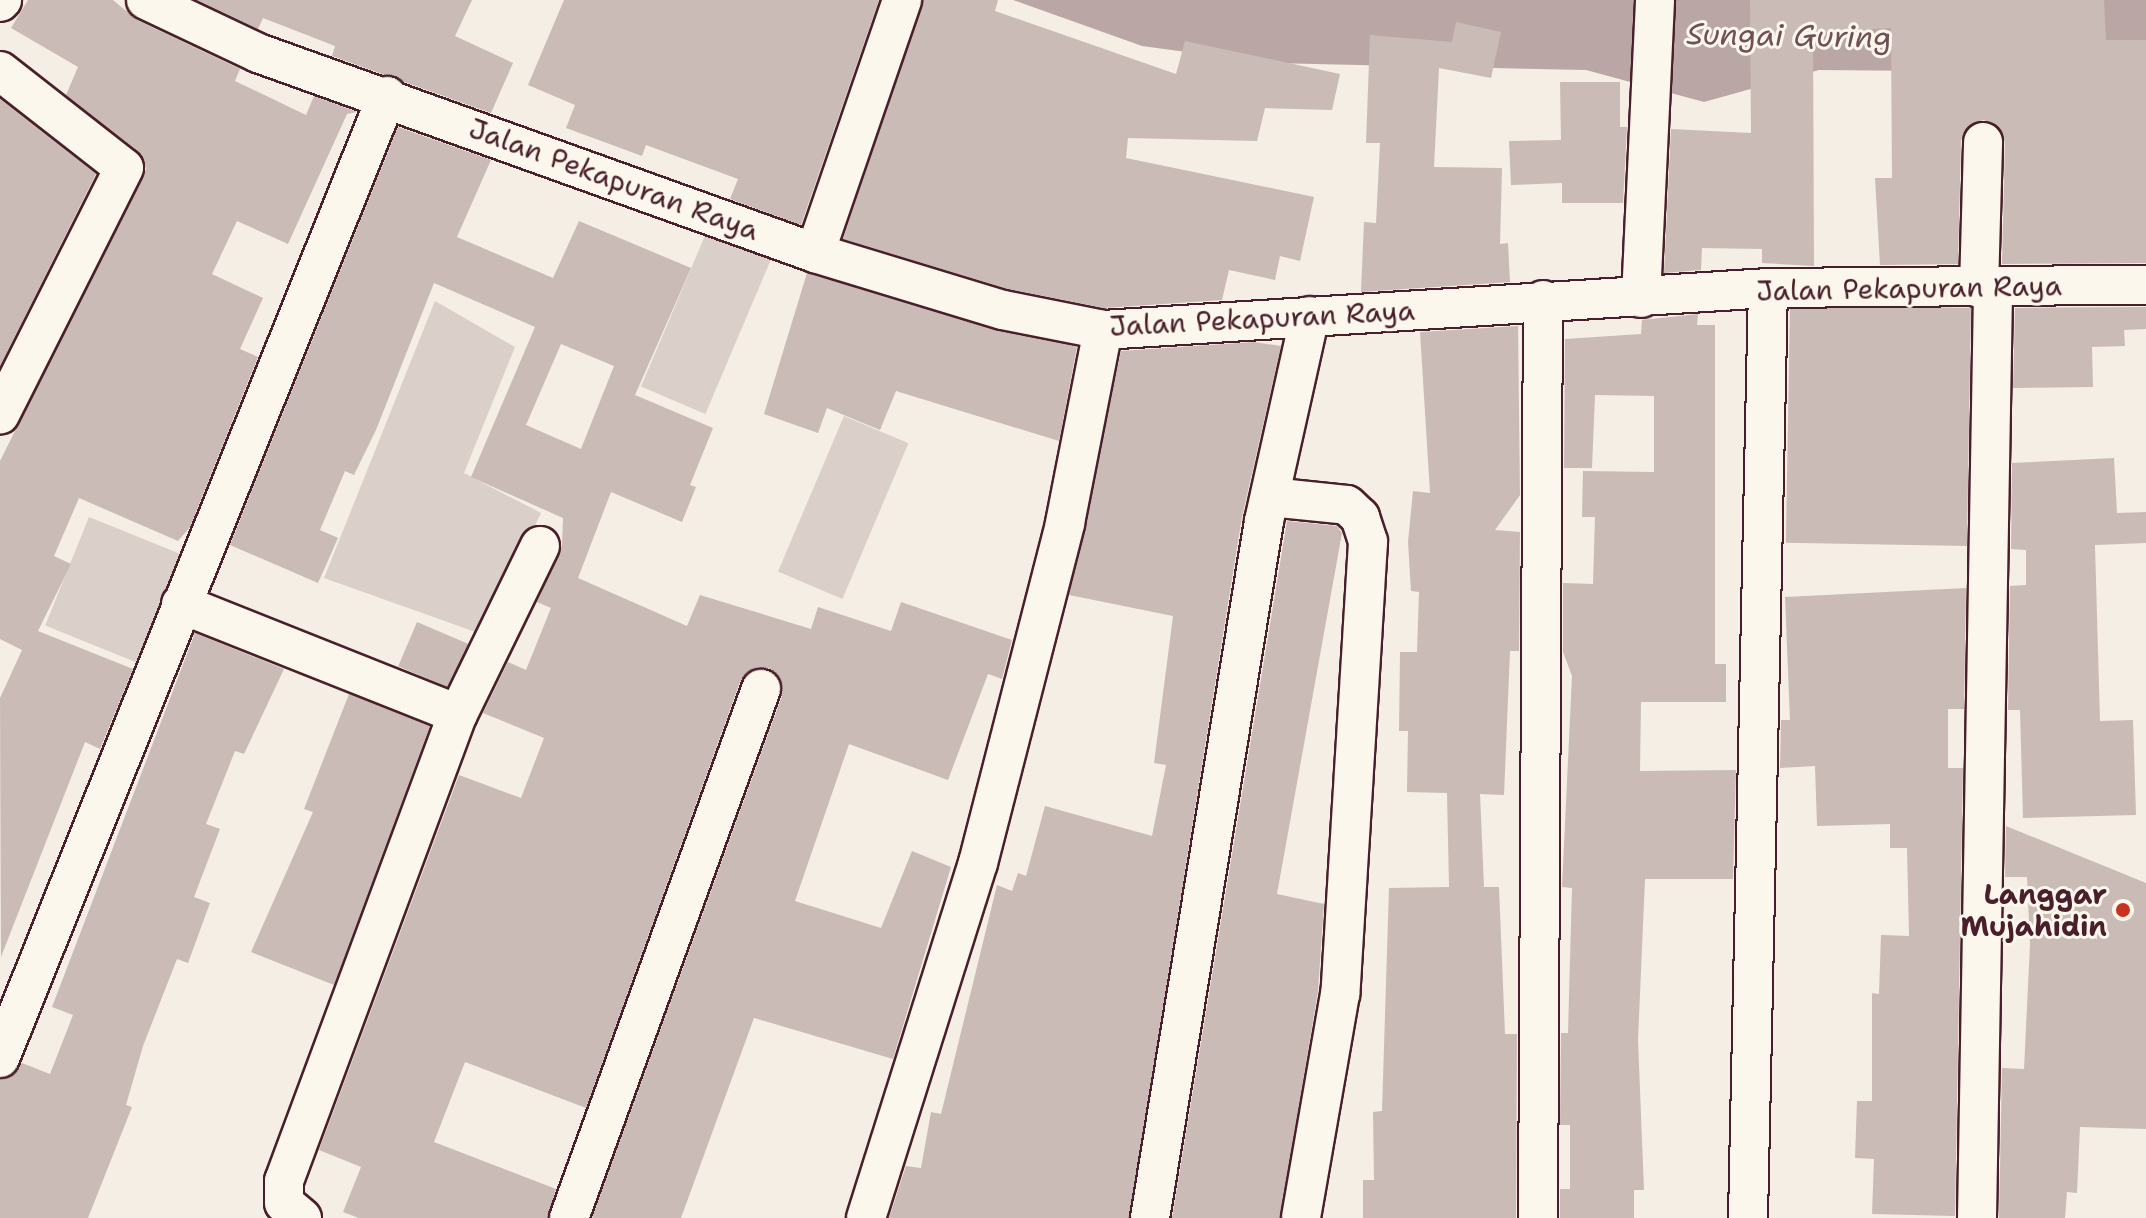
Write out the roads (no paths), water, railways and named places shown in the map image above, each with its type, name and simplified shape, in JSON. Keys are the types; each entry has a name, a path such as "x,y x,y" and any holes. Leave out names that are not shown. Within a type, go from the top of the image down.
{"street":[{"name":"Jalan Pekapuran Raya","path":"146,0 258,53 387,96 815,253 1003,310 1103,330 1768,288 2146,285"},
{"path":"815,253 902,0"},
{"path":"1641,298 1648,80 1655,0"},
{"path":"0,71 120,161 124,176 0,415"},
{"path":"0,1058 387,96"},
{"path":"1977,1218 1986,288 1983,142"},
{"path":"1748,1218 1768,288"},
{"path":"1538,1218 1543,300"},
{"path":"1150,1218 1270,497 1310,316"},
{"path":"866,1218 978,863 1065,523 1103,330"},
{"path":"1270,497 1347,505 1360,517 1368,542 1340,994 1301,1218"},
{"path":"302,1218 284,1203 284,1181 458,714 540,546"},
{"path":"181,604 458,714"},
{"path":"569,1218 761,689"}],"water":[{"name":"Sungai Guring","path":"1013,0 2146,0 2146,73 1819,70 1704,102 1586,70 1267,63 1142,46"}],"place":[{"name":"Langgar Mujahidin","path":"2123,910"}]}
